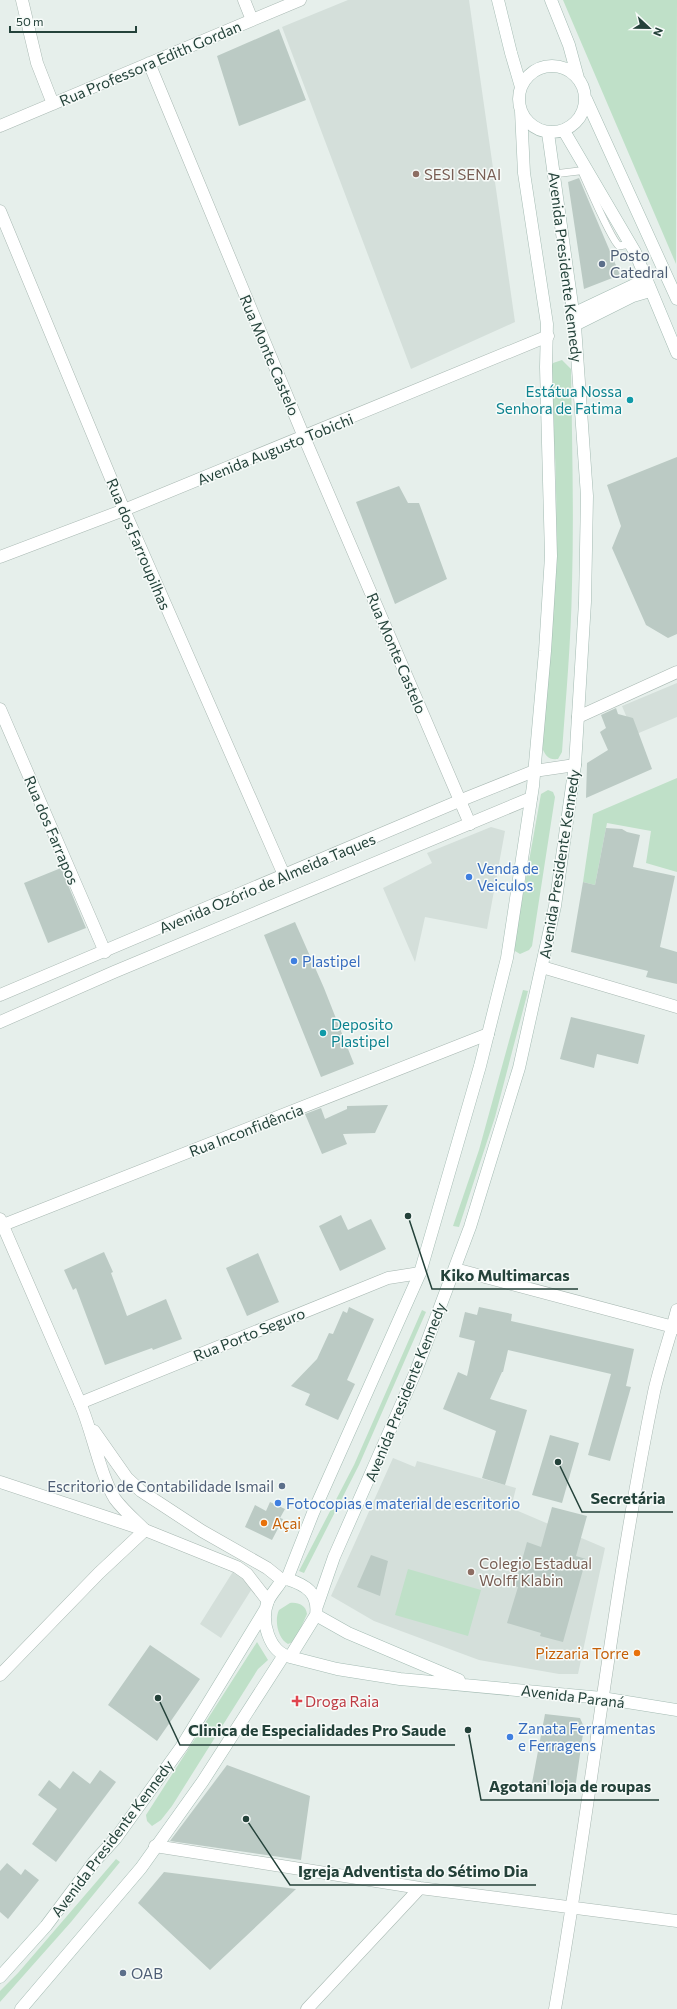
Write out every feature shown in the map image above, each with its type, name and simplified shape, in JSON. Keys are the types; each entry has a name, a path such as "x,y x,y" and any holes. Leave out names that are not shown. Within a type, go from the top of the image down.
{"street":[{"path":"22,0 37,63 53,104"},
{"path":"244,0 252,20"},
{"name":"Rua Professora Edith Gordan","path":"0,126 300,0"},
{"path":"498,0 510,53 521,86 519,99 521,111 532,125 548,133 564,131 573,126 580,118 586,99"},
{"path":"551,0 569,45 578,78 584,88 586,99 672,274 677,299"},
{"name":"Rua Monte Castelo","path":"149,63 304,437 470,824"},
{"path":"521,86 533,72 546,66 563,68 578,78"},
{"name":"Avenida Presidente Kennedy","path":"0,1977 46,1926 94,1862 116,1838 182,1746 267,1606 285,1580 312,1513 420,1273 488,1034 507,958 531,798 545,651 551,556 546,367 548,336 524,173 521,111"},
{"path":"564,131 584,170 630,244 647,279 650,291 677,354"},
{"name":"Avenida Presidente Kennedy","path":"287,1656 317,1610 334,1557 416,1371 455,1269 519,1068 555,906 575,765 585,602 587,496 574,320 548,133"},
{"name":"Rua dos Farroupilhas","path":"0,210 124,510 284,875"},
{"path":"574,320 647,279"},
{"path":"574,320 633,296 650,291"},
{"name":"Avenida Augusto Tobichi","path":"0,557 124,510 548,336"},
{"path":"578,717 677,672"},
{"name":"Rua dos Farrapos","path":"0,709 105,952"},
{"name":"Avenida Ozório de Almeida Taques","path":"0,995 105,952 459,801 534,772 575,765"},
{"name":"Avenida Ozório de Almeida Taques","path":"0,1022 128,966 531,798"},
{"path":"542,968 677,1007"},
{"name":"Rua Inconfidência","path":"1,1222 488,1034"},
{"path":"1,1222 89,1423 101,1466 114,1497 123,1509 145,1530"},
{"path":"455,1269 675,1328"},
{"name":"Rua Porto Seguro","path":"80,1403 388,1278 420,1273"},
{"path":"555,2009 573,1908 619,1584 654,1391 675,1328 677,1310"},
{"path":"89,1423 127,1478 157,1502 285,1580 299,1584 308,1590 316,1598 317,1610"},
{"path":"0,1482 145,1530 237,1567 247,1574 267,1606 265,1622 270,1640 275,1649 287,1656 203,1781 133,1878 21,2009"},
{"path":"0,1675 99,1573 145,1530"},
{"name":"Avenida Paraná","path":"317,1610 348,1633 469,1684"},
{"name":"Avenida Paraná","path":"287,1656 337,1669 400,1679 469,1684 602,1698 677,1710"},
{"path":"155,1846 420,1888 677,1921"},
{"path":"307,2009 420,1888"}],"lane":[{"path":"554,174 584,170"}],"shaded area":[{"name":"SESI SENAI","path":"348,0 469,0 515,322 411,369 282,27"},
{"path":"677,683 677,717 634,735 622,706"},
{"path":"491,827 505,831 487,929 425,917 415,962 383,888 432,863 427,853"},
{"name":"Colegio Estadual Wolff Klabin","path":"393,1458 415,1467 417,1461 516,1488 511,1508 605,1548 578,1674 559,1674 479,1660 374,1621 331,1596"},
{"path":"234,1570 253,1587 221,1638 200,1624"}],"green space":[{"path":"563,0 677,0 676,264"},
{"path":"562,360 571,369 573,558 562,752 558,759 552,759 548,757 542,748 555,588 556,555 556,476 549,370 553,363"},
{"path":"677,778 677,872 646,863 651,831 607,823 595,885 583,882 593,814"},
{"path":"548,790 553,792 555,797 532,946 529,950 520,954 515,951 514,945 541,794"},
{"path":"523,990 528,991 495,1117 459,1227 453,1226 479,1150"},
{"path":"422,1310 426,1312 359,1465 304,1573 299,1571 354,1465"},
{"path":"408,1569 481,1590 468,1636 395,1615"},
{"path":"290,1603 296,1603 303,1606 307,1614 295,1641 288,1644 279,1634 277,1619 279,1610"},
{"path":"257,1642 268,1660 258,1669 172,1806 161,1820 152,1826 147,1821 146,1815"},
{"path":"116,1859 120,1862 71,1922 0,2002 0,1991 18,1973"}],"building":[{"path":"279,29 306,100 239,126 217,56"},
{"path":"579,178 620,275 584,289 568,182"},
{"path":"677,457 677,634 668,638 646,625 612,548 621,526 607,485"},
{"path":"399,486 408,503 419,503 447,579 395,604 356,502"},
{"path":"616,708 618,714 633,718 652,769 586,798 587,763 608,750 600,732 606,728 601,715"},
{"path":"606,828 622,829 627,832 640,835 633,867 675,876 660,947 677,952 677,984 646,977 648,971 571,952 583,882 595,885"},
{"path":"61,868 86,928 48,943 24,883"},
{"path":"295,922 324,988 354,1064 321,1077 264,935"},
{"path":"571,1017 645,1035 638,1064 597,1054 594,1068 560,1059"},
{"path":"388,1105 375,1133 343,1134 347,1144 322,1154 305,1114 321,1108 325,1119 347,1109 347,1106"},
{"path":"341,1215 348,1230 371,1219 386,1249 340,1271 319,1226"},
{"path":"104,1252 113,1272 111,1273 127,1316 166,1299 182,1339 105,1365 76,1288 73,1290 64,1270"},
{"path":"258,1253 279,1302 247,1316 226,1268"},
{"path":"349,1307 374,1319 347,1380 355,1384 338,1420 305,1405 310,1394 291,1386 317,1359 329,1333 333,1334 343,1311 347,1313"},
{"path":"479,1307 512,1314 511,1321 634,1349 626,1386 631,1387 610,1461 588,1455 611,1374 508,1350 503,1372 490,1399 527,1410 505,1485 482,1478 496,1431 443,1409 458,1372 467,1376 475,1341 459,1337 465,1312 477,1315"},
{"path":"550,1435 579,1443 562,1503 532,1495"},
{"name":"Açai","path":"270,1502 285,1509 280,1518 283,1519 272,1540 245,1527 255,1505 266,1511"},
{"path":"552,1507 587,1516 576,1556 586,1559 563,1642 540,1636 541,1633 507,1623 518,1587 515,1586 527,1542 541,1547"},
{"path":"371,1555 388,1561 380,1596 357,1587"},
{"path":"150,1645 200,1679 157,1741 108,1705"},
{"path":"545,1714 580,1718 584,1727 575,1789 532,1783"},
{"path":"227,1765 310,1796 301,1860 170,1841"},
{"path":"100,1770 116,1782 56,1862 32,1844 57,1809 38,1795 49,1780 60,1789 73,1771 90,1784"},
{"path":"7,1863 21,1875 25,1869 39,1880 8,1919 0,1912 0,1871"},
{"path":"164,1872 296,1889 210,1970 138,1903"}],"place":[{"name":"SESI SENAI","path":"416,174"},
{"name":"Posto Catedral","path":"602,264"},
{"name":"Estátua Nossa Senhora de Fatima","path":"630,400"},
{"name":"Venda de Veiculos","path":"469,877"},
{"name":"Plastipel","path":"294,961"},
{"name":"Deposito Plastipel","path":"323,1033"},
{"name":"Kiko Multimarcas","path":"408,1216"},
{"name":"Secretária","path":"558,1462"},
{"name":"Escritorio de Contabilidade Ismail","path":"282,1486"},
{"name":"Fotocopias e material de escritorio","path":"278,1503"},
{"name":"Açai","path":"264,1523"},
{"name":"Colegio Estadual Wolff Klabin","path":"471,1572"},
{"name":"Pizzaria Torre","path":"637,1653"},
{"name":"Clinica de Especialidades Pro Saude","path":"158,1698"},
{"name":"Droga Raia","path":"297,1701"},
{"name":"Agotani loja de roupas","path":"468,1730"},
{"name":"Zanata Ferramentas e Ferragens","path":"510,1737"},
{"name":"Igreja Adventista do Sétimo Dia","path":"246,1819"},
{"name":"OAB","path":"123,1973"}]}
